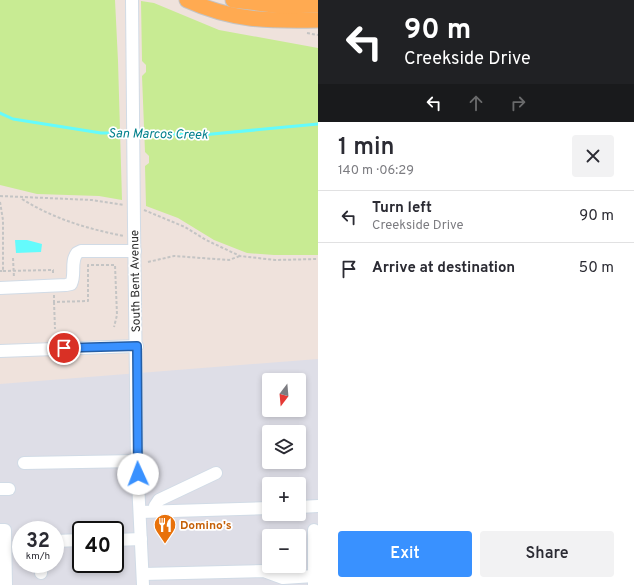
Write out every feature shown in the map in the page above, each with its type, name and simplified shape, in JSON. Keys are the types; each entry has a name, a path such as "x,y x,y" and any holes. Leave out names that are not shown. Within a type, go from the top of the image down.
{"main road":[{"path":"187,0 210,10 242,18 282,9 318,5"},
{"path":"233,0 282,9 318,20"}],"street":[{"name":"South Bent Avenue","path":"132,0 134,225 137,346 137,461 143,580"},
{"path":"0,288 71,284 73,279 73,262 77,253 81,251 135,251"},
{"path":"0,350 137,346"},
{"path":"24,463 137,461"},
{"path":"155,511 155,506 159,500 216,472"},
{"path":"306,507 318,506"},
{"path":"140,512 262,508"},
{"path":"0,530 5,530 6,585"},
{"path":"143,580 264,571 283,578 314,580 315,536"},
{"path":"124,540 141,539"}],"path":[{"path":"0,196 92,200 127,206"},
{"path":"21,198 52,216 80,226 124,236"},
{"path":"0,202 3,220 3,271 0,272"},
{"path":"141,210 155,213 240,256 275,260 318,259"},
{"path":"148,262 174,256 229,260 240,256"},
{"path":"54,302 55,329"}],"shaded area":[{"path":"318,359 318,585 0,585 0,384"}],"green space":[{"path":"0,0 115,0 122,200 99,196 37,194 0,185"},
{"path":"141,1 154,3 219,30 318,48 318,255 274,255 247,253 214,240 178,218 146,206 145,166 149,163 149,156 145,152 142,76 146,72 146,65 142,61"}],"water":[{"path":"15,240 27,240 42,244 41,252 16,253"}],"waterway":[{"name":"San Marcos Creek","path":"0,113 13,119 101,133 130,133"},
{"name":"San Marcos Creek","path":"135,133 202,135 318,124"}],"place":[{"name":"Domino's","path":"165,544"}],"route":[{"path":"64,348 137,346 138,474"}]}
